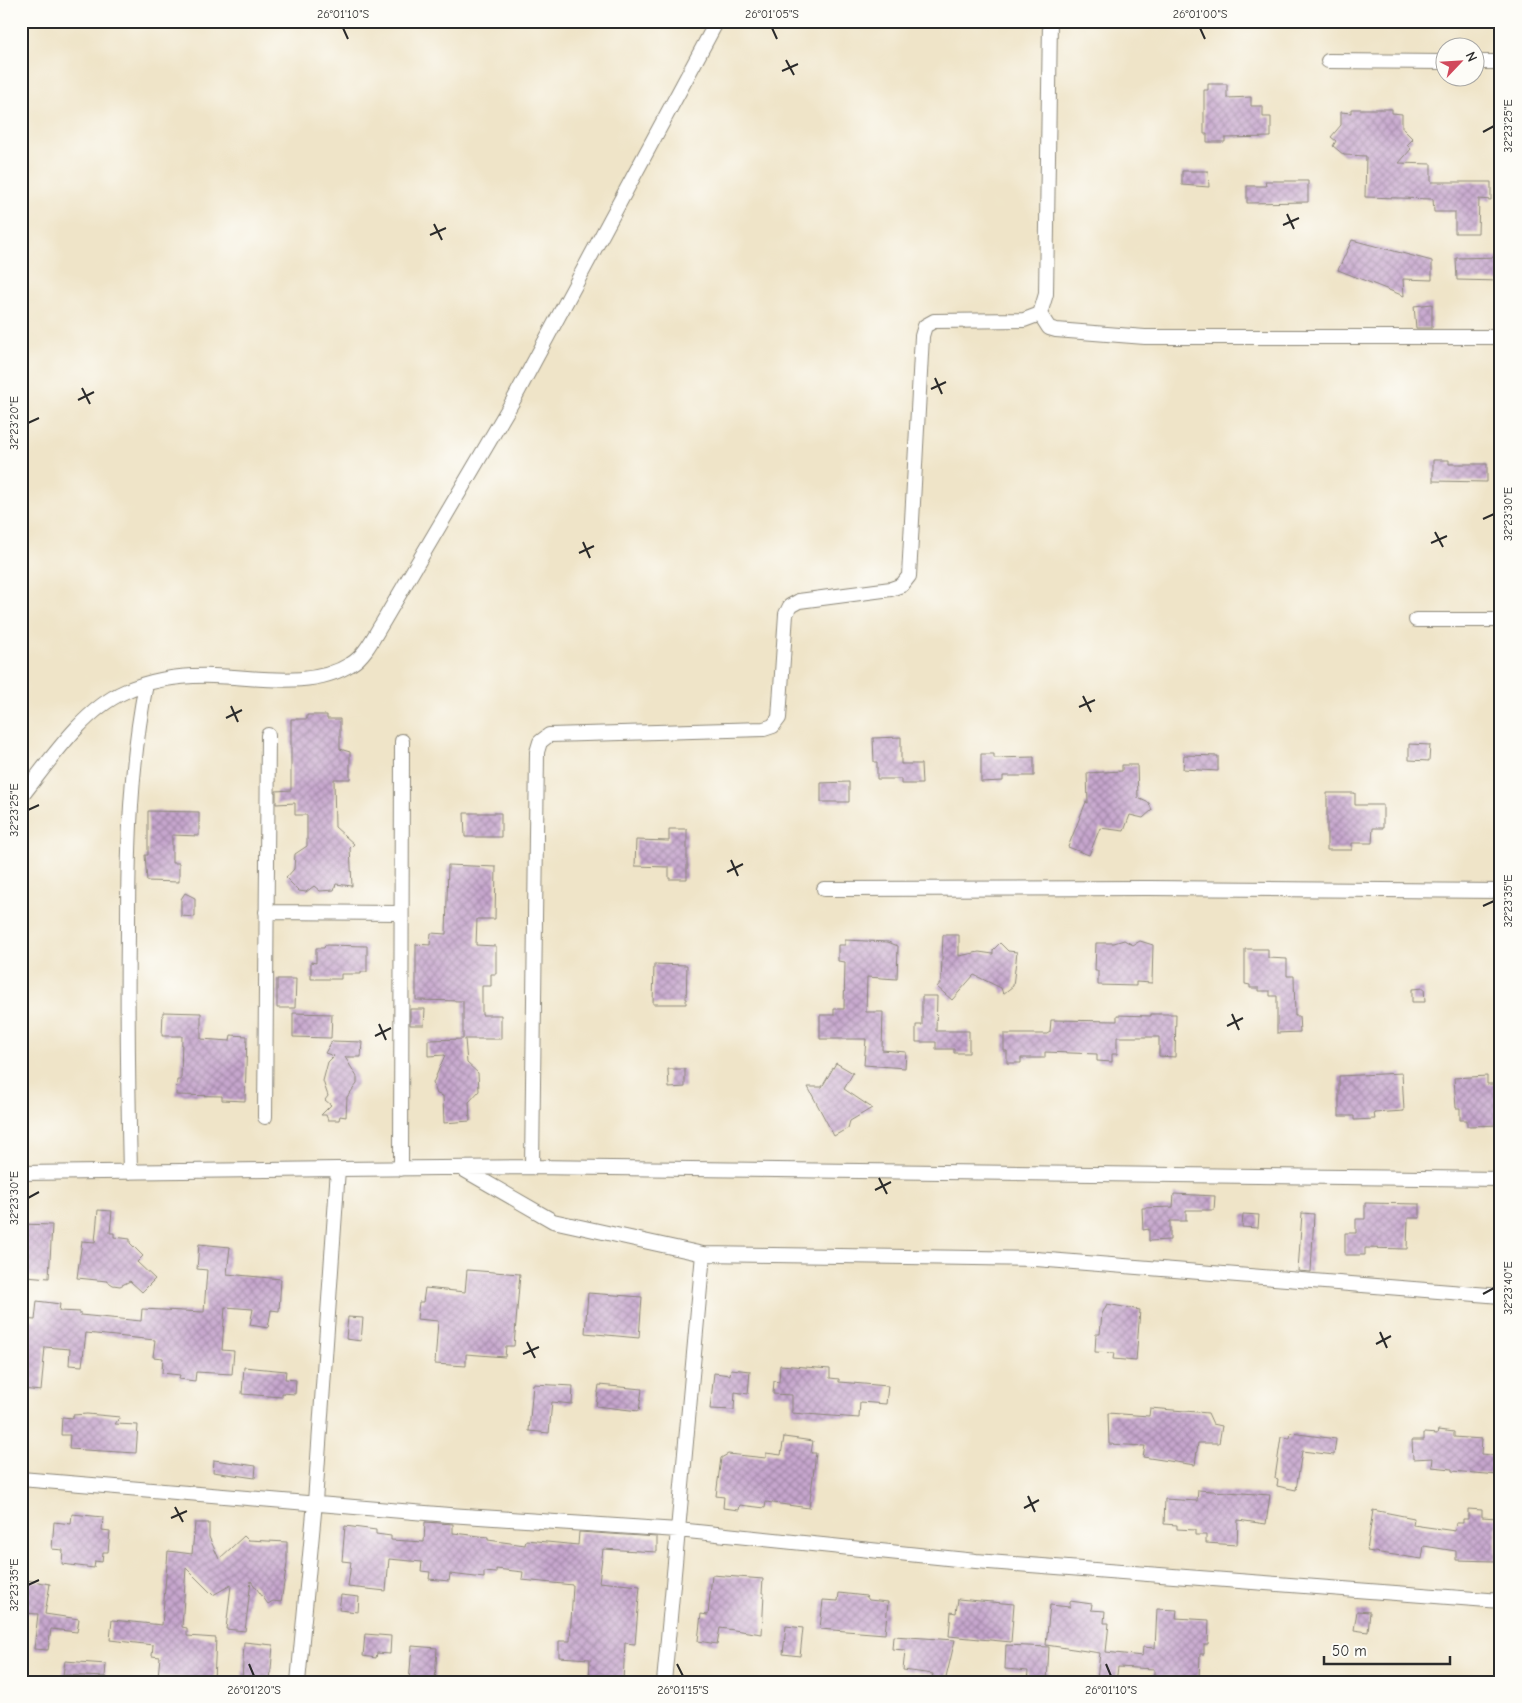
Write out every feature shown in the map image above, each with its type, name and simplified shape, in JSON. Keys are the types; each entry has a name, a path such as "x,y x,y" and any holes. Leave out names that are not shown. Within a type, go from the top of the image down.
{"street":[{"path":"21,797 91,713 109,699 146,684 184,676 311,679 352,664 368,646 514,399 716,21"},
{"path":"1050,21 1046,294 1040,314 1049,328 1145,337 1501,337"},
{"path":"1328,61 1434,62"},
{"path":"1484,62 1501,62"},
{"path":"532,1167 537,752 540,742 549,735 764,729 773,726 779,718 786,614 790,606 799,601 892,590 902,585 909,576 922,336 925,326 934,321 1024,320 1040,314"},
{"path":"1416,620 1501,620"},
{"path":"130,1172 127,1052 129,813 137,731 146,684"},
{"path":"264,1117 268,735"},
{"path":"401,1168 402,741"},
{"path":"824,889 1148,888 1501,892"},
{"path":"266,912 401,913"},
{"path":"21,1173 532,1167 1501,1179"},
{"path":"460,1168 553,1221 703,1254 1036,1259 1501,1296"},
{"path":"298,1682 315,1502 338,1169"},
{"path":"664,1682 703,1254"},
{"path":"21,1479 315,1502 449,1515 678,1530 976,1561 1501,1602"}],"building":[{"path":"1208,84 1227,84 1227,98 1251,97 1251,106 1263,106 1263,117 1271,117 1271,137 1225,138 1225,142 1207,142 1207,134 1204,134 1204,90 1208,90"},
{"path":"1351,109 1392,109 1392,113 1402,114 1402,128 1413,139 1407,145 1411,149 1399,163 1431,164 1431,182 1491,182 1491,200 1479,199 1478,233 1455,233 1455,212 1434,212 1433,199 1365,197 1366,156 1344,155 1333,146 1336,141 1331,137 1341,125 1341,112 1351,113"},
{"path":"1182,171 1208,171 1209,187 1182,185"},
{"path":"1265,181 1308,181 1308,202 1247,203 1247,186 1266,186"},
{"path":"1352,240 1432,261 1432,280 1403,279 1404,296 1338,270"},
{"path":"1501,257 1501,281 1457,280 1456,258"},
{"path":"1432,304 1432,328 1416,328 1414,306"},
{"path":"1433,460 1449,460 1449,464 1487,464 1487,482 1433,481"},
{"path":"307,715 327,715 327,719 340,719 340,749 350,752 350,779 334,779 335,827 354,844 350,848 352,886 336,884 334,890 320,891 314,886 306,892 299,891 286,878 294,869 295,854 307,846 307,815 295,815 295,803 276,804 276,791 291,790 291,719 307,719"},
{"path":"901,737 901,764 921,764 922,784 901,784 901,779 877,779 877,762 874,762 873,738"},
{"path":"1409,744 1430,745 1429,761 1409,760"},
{"path":"981,754 994,754 994,758 1034,757 1034,776 1003,776 1003,781 981,782"},
{"path":"1184,755 1218,756 1218,771 1183,769"},
{"path":"1122,765 1137,765 1138,798 1149,803 1152,810 1143,818 1130,815 1124,831 1100,828 1089,855 1068,847 1086,802 1088,803 1087,773 1122,771"},
{"path":"849,782 849,802 821,802 821,783"},
{"path":"1327,793 1355,793 1355,805 1383,805 1383,828 1373,828 1372,843 1352,843 1352,850 1327,850"},
{"path":"148,811 199,812 199,836 172,835 172,863 179,863 179,882 147,881 145,855 148,855"},
{"path":"464,813 501,813 501,837 465,837"},
{"path":"669,829 687,829 687,879 669,879 669,867 635,866 636,840 669,841"},
{"path":"448,865 496,867 495,919 477,919 476,945 496,946 496,974 491,974 491,986 482,986 482,1015 501,1015 501,1039 465,1039 467,1063 478,1073 479,1091 469,1102 470,1121 444,1123 443,1096 437,1094 433,1083 445,1055 428,1056 428,1040 463,1039 463,1001 416,1000 416,944 430,945 431,933 446,934"},
{"path":"185,893 195,898 195,917 181,916 181,899"},
{"path":"943,935 959,935 959,956 979,952 993,954 993,950 1000,943 1008,951 1017,952 1013,986 1003,994 1001,988 974,975 952,1000 937,987 941,982"},
{"path":"845,940 888,942 898,946 897,979 867,977 866,1012 883,1012 882,1050 906,1052 905,1068 864,1065 866,1039 820,1039 820,1015 834,1015 834,1009 844,1009 845,962 838,961 838,945 845,945"},
{"path":"1124,940 1133,945 1140,941 1153,945 1152,983 1136,982 1136,986 1098,985 1098,971 1095,971 1096,943 1114,943"},
{"path":"325,945 367,946 367,972 361,972 361,974 341,974 341,979 311,979 311,962 316,963 316,948 324,948"},
{"path":"1245,949 1268,949 1268,958 1287,959 1287,976 1294,976 1295,1016 1299,1016 1300,1032 1277,1033 1277,996 1270,996 1270,991 1259,991 1259,988 1250,988 1250,985 1245,984"},
{"path":"654,964 687,965 686,1004 653,1004"},
{"path":"277,979 296,979 295,1008 277,1008"},
{"path":"1424,988 1425,1002 1412,1002 1412,989"},
{"path":"922,996 937,996 936,1031 969,1031 969,1053 954,1053 954,1049 936,1049 936,1042 916,1042 916,1025 922,1025"},
{"path":"410,1009 425,1009 424,1025 410,1025"},
{"path":"163,1012 201,1013 201,1039 230,1041 231,1035 247,1036 245,1101 222,1100 222,1096 176,1095 177,1080 181,1080 182,1036 162,1036"},
{"path":"293,1013 332,1014 331,1038 293,1037"},
{"path":"1151,1014 1176,1014 1175,1057 1159,1056 1159,1037 1117,1037 1117,1054 1112,1054 1112,1062 1097,1061 1097,1054 1045,1052 1045,1058 1021,1058 1021,1063 1007,1063 1007,1051 1004,1051 1004,1034 1047,1034 1050,1032 1051,1020 1117,1021 1117,1015 1151,1016"},
{"path":"332,1041 362,1042 361,1057 345,1057 357,1077 357,1084 347,1097 346,1117 340,1116 339,1120 328,1120 326,1115 321,1115 331,1105 325,1100 328,1096 323,1081 328,1062 334,1056 325,1053"},
{"path":"836,1063 853,1073 844,1089 872,1108 850,1121 848,1128 834,1136 808,1087 822,1087"},
{"path":"668,1069 685,1069 685,1087 669,1088"},
{"path":"1402,1073 1404,1111 1374,1113 1375,1119 1354,1120 1354,1116 1339,1116 1339,1076"},
{"path":"1487,1076 1487,1084 1501,1084 1501,1125 1467,1126 1467,1120 1460,1120 1460,1108 1456,1108 1454,1078"},
{"path":"1174,1194 1215,1196 1214,1210 1186,1210 1186,1221 1170,1221 1170,1240 1149,1241 1149,1229 1143,1230 1142,1208 1173,1207"},
{"path":"1365,1203 1420,1204 1420,1218 1408,1218 1407,1249 1365,1248 1365,1255 1345,1255 1345,1233 1356,1233 1356,1219 1365,1219"},
{"path":"98,1210 112,1211 110,1233 114,1233 114,1237 130,1239 130,1243 143,1256 137,1262 155,1279 142,1292 130,1281 120,1286 113,1285 107,1281 77,1278 82,1241 95,1242"},
{"path":"1302,1213 1314,1214 1311,1272 1298,1271"},
{"path":"1243,1214 1259,1215 1258,1228 1242,1227"},
{"path":"21,1224 52,1225 49,1278 26,1276 27,1259 21,1258"},
{"path":"199,1244 230,1247 227,1274 281,1279 279,1311 271,1310 268,1328 250,1325 253,1309 225,1307 222,1350 234,1351 232,1374 196,1372 195,1381 179,1379 180,1375 162,1373 163,1358 153,1357 155,1340 86,1333 82,1366 69,1365 70,1349 45,1347 41,1391 22,1389 22,1319 35,1320 37,1301 60,1304 59,1311 80,1312 80,1315 141,1321 142,1309 204,1312 207,1270 197,1269"},
{"path":"467,1270 520,1274 514,1346 506,1346 505,1357 466,1354 466,1366 435,1364 438,1321 417,1319 419,1302 423,1302 425,1288 465,1292"},
{"path":"588,1293 642,1297 639,1338 585,1333"},
{"path":"1107,1304 1140,1310 1136,1361 1113,1359 1114,1353 1095,1352 1096,1334 1100,1334 1102,1314"},
{"path":"348,1317 363,1318 361,1341 346,1339"},
{"path":"780,1365 830,1369 830,1378 839,1379 839,1382 888,1386 886,1404 860,1402 859,1418 792,1413 792,1395 773,1394 774,1381 779,1382"},
{"path":"244,1367 286,1371 285,1379 296,1380 295,1394 282,1393 282,1397 242,1394"},
{"path":"731,1369 750,1371 748,1394 735,1392 734,1410 710,1409 714,1373 730,1375"},
{"path":"533,1384 573,1386 572,1404 552,1402 549,1433 529,1431"},
{"path":"599,1385 642,1389 639,1411 596,1406"},
{"path":"1150,1408 1208,1413 1213,1424 1222,1426 1219,1443 1198,1443 1195,1465 1143,1457 1145,1446 1109,1444 1108,1413 1149,1416"},
{"path":"87,1414 120,1417 115,1424 138,1425 136,1453 69,1449 70,1435 61,1435 62,1417 73,1418 73,1415"},
{"path":"1438,1430 1454,1432 1454,1437 1482,1439 1481,1454 1499,1456 1498,1475 1452,1471 1452,1469 1432,1467 1433,1458 1413,1459 1412,1440 1424,1440 1424,1433 1437,1434"},
{"path":"1291,1433 1336,1439 1334,1455 1302,1451 1296,1490 1277,1486 1278,1479 1275,1478 1281,1437 1290,1438"},
{"path":"784,1437 813,1441 811,1453 816,1453 809,1508 766,1502 765,1508 740,1505 739,1510 723,1508 724,1497 716,1496 721,1458 728,1454 766,1458 766,1453 781,1455"},
{"path":"214,1460 256,1466 255,1478 213,1472"},
{"path":"1198,1490 1270,1495 1266,1524 1238,1520 1237,1545 1206,1543 1206,1535 1195,1535 1195,1530 1177,1529 1177,1525 1164,1524 1165,1499 1197,1501"},
{"path":"1468,1509 1482,1510 1482,1517 1497,1518 1495,1561 1456,1560 1456,1551 1424,1546 1422,1559 1367,1551 1373,1510 1414,1518 1413,1525 1455,1531 1456,1523 1463,1523 1463,1519 1468,1519"},
{"path":"72,1514 103,1517 102,1530 110,1531 108,1552 103,1552 102,1562 95,1561 94,1568 62,1564 63,1550 52,1549 54,1522 71,1524"},
{"path":"425,1522 453,1524 453,1533 488,1537 488,1540 525,1545 526,1540 578,1545 579,1532 657,1537 657,1552 603,1549 599,1582 640,1586 635,1644 625,1643 623,1682 589,1682 590,1659 559,1657 559,1641 570,1641 573,1585 522,1580 523,1572 496,1569 496,1573 484,1572 484,1578 450,1574 449,1581 429,1579 430,1572 421,1571 422,1562 389,1559 386,1591 348,1587 351,1562 342,1561 345,1526 376,1530 376,1534 391,1536 391,1540 424,1542"},
{"path":"195,1523 209,1523 209,1537 219,1559 244,1536 248,1540 287,1542 287,1564 281,1602 273,1601 268,1604 251,1581 245,1631 226,1629 231,1585 213,1595 186,1568 182,1627 187,1628 187,1636 216,1638 214,1680 158,1676 160,1657 152,1656 153,1645 110,1640 112,1620 162,1625 168,1551 192,1554"},
{"path":"712,1575 763,1579 762,1634 720,1628 717,1644 698,1641 701,1614 708,1615"},
{"path":"21,1579 50,1584 45,1614 79,1619 77,1632 51,1629 48,1650 34,1649 38,1614 21,1613"},
{"path":"839,1593 866,1596 869,1600 888,1602 885,1634 820,1629 823,1600 838,1601"},
{"path":"341,1595 359,1597 358,1612 339,1610"},
{"path":"958,1599 1014,1604 1011,1642 949,1636 951,1612 956,1613"},
{"path":"1070,1601 1092,1604 1091,1610 1105,1611 1104,1623 1109,1623 1106,1652 1142,1656 1143,1647 1155,1648 1157,1609 1177,1610 1176,1618 1209,1620 1208,1644 1204,1644 1204,1654 1200,1654 1199,1679 1154,1676 1154,1669 1118,1667 1116,1682 1097,1679 1100,1653 1046,1645 1050,1605 1070,1607"},
{"path":"1357,1611 1370,1612 1368,1632 1354,1630"},
{"path":"786,1626 803,1628 800,1656 783,1654"},
{"path":"365,1634 391,1636 390,1654 377,1653 376,1658 363,1656"},
{"path":"893,1636 955,1640 945,1682 931,1682 933,1674 903,1670 905,1650 892,1649"},
{"path":"244,1642 273,1645 270,1682 242,1682"},
{"path":"1006,1645 1049,1647 1047,1682 1027,1682 1028,1671 1005,1669"},
{"path":"412,1646 437,1648 435,1682 409,1682"},
{"path":"65,1661 106,1664 105,1677 63,1675"}]}
